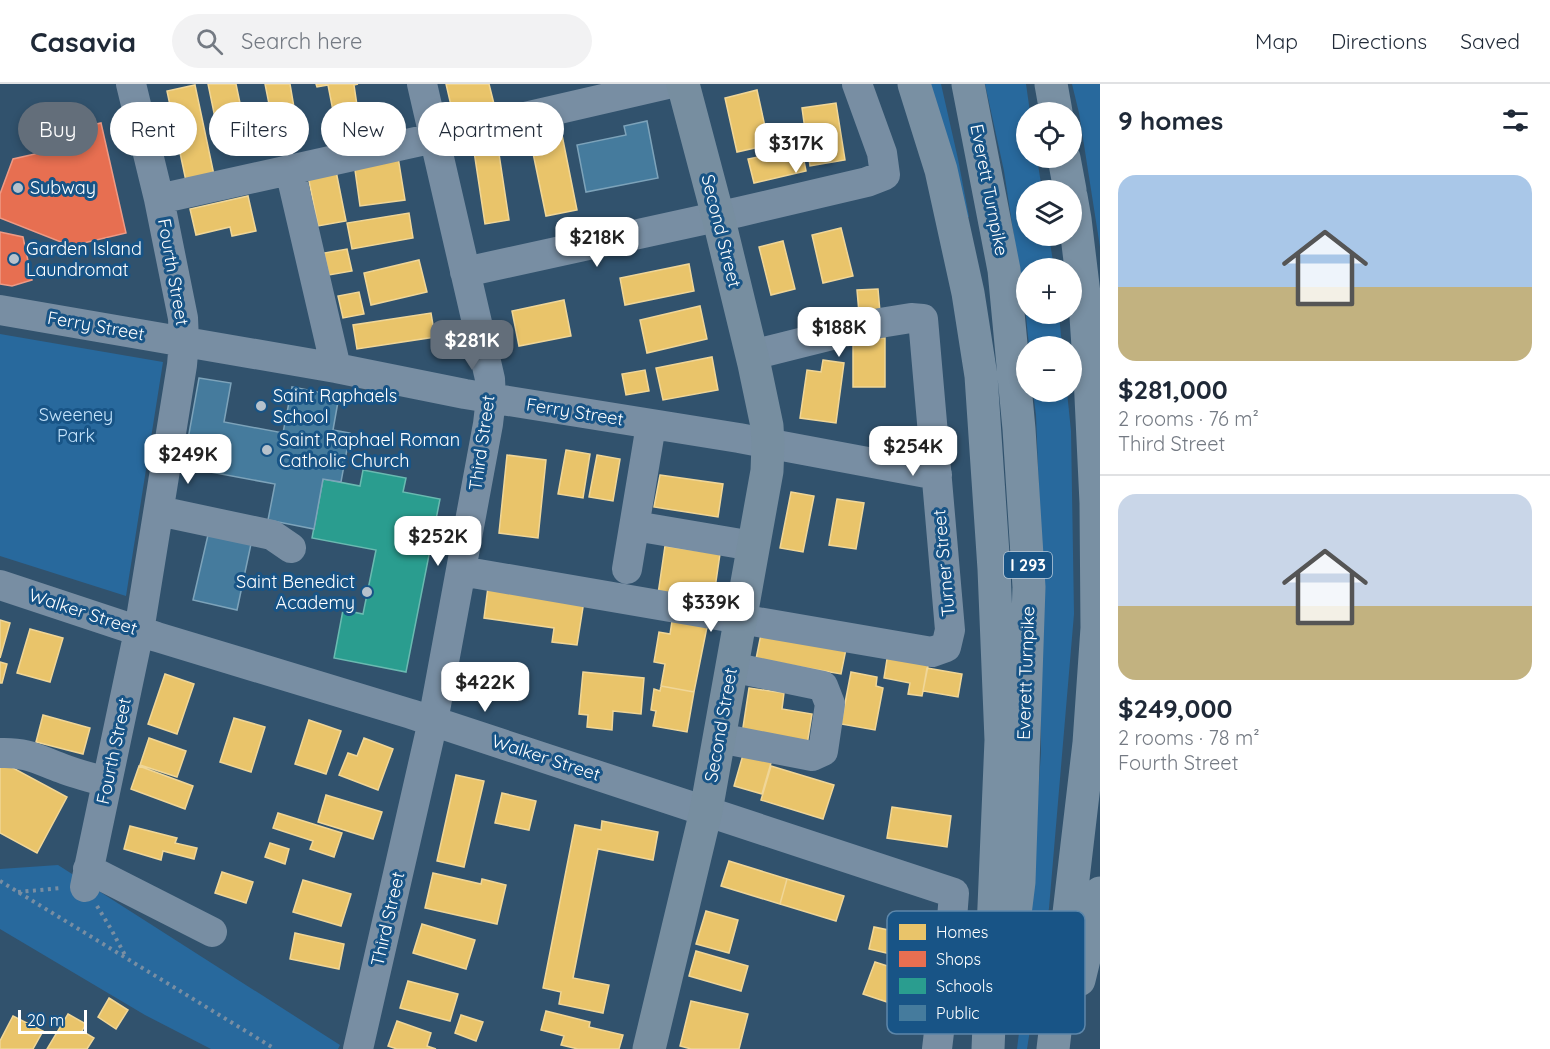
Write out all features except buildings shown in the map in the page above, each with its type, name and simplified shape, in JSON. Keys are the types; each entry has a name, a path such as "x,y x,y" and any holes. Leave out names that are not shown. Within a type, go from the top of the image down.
{"highway":[{"path":"914,84 941,170 968,293 981,376 994,569 1001,740 994,911"},
{"name":"Everett Turnpike","path":"968,84 1004,270 1019,429 1029,587 1019,882 1015,911"},
{"path":"1051,84 1054,102"},
{"path":"1069,911 1089,743 1097,628 1096,503 1090,376 1078,246"},
{"path":"1085,955 1100,893"},
{"path":"988,1049 989,1034"},
{"name":"Everett Turnpike","path":"997,1049 999,1034"},
{"path":"1053,1049 1055,1034"},
{"path":"1062,1049 1066,1034"}],"main road":[{"name":"Second Street","path":"649,1049 706,812 767,471 768,444 768,426 752,355 683,84"}],"street":[{"name":"Fourth Street","path":"131,84 159,199 183,318 184,341 140,631 87,878 212,932"},
{"name":"Third Street","path":"422,84 426,102"},
{"path":"564,108 668,84"},
{"path":"465,272 867,182 885,175 882,153 857,84"},
{"path":"159,199 418,142"},
{"name":"Third Street","path":"358,1049 433,721 491,398 490,379 438,156"},
{"path":"290,170 336,368"},
{"name":"Ferry Street","path":"0,310 336,368 454,392 739,438 937,475"},
{"name":"Turner Street","path":"739,620 932,652 946,646 950,630 923,319 911,318 880,323 752,355"},
{"path":"627,569 651,425"},
{"path":"159,511 272,535 291,548"},
{"path":"635,526 753,546"},
{"path":"461,571 739,620"},
{"name":"Walker Street","path":"0,585 140,631 433,721 954,893 953,911"},
{"path":"719,738 812,756 830,752 830,704 823,686 731,668"},
{"path":"0,753 28,755 63,769 107,782"},
{"name":"Walker Street","path":"937,1049 939,1034"}],"path":[{"path":"0,881 274,1049"}],"green space":[{"path":"923,84 941,84 969,217 965,217"},
{"path":"985,84 1026,84 1029,102 1016,102 1016,168 1039,168 1040,180 1016,180 1016,246 1051,246 1052,258 1017,258 1004,171"},
{"path":"1072,84 1100,84 1100,247 1082,132 1082,102 1076,102"},
{"path":"1027,324 1060,324 1061,336 1028,336"},
{"name":"Sweeney Park","path":"0,334 163,362 126,596 0,556"},
{"path":"1034,402 1068,402 1071,431 1074,614 1049,908 1049,911 1029,911 1041,753 1041,545"},
{"path":"58,865 340,1045 338,1049 211,1049 145,1015 0,929 0,869"},
{"path":"1019,1034 1029,1034 1027,1049 1017,1049"}],"place":[{"name":"Subway","path":"18,188"},
{"name":"Garden Island Laundromat","path":"14,259"},
{"name":"Saint Raphaels School","path":"261,406"},
{"name":"Saint Raphael Roman Catholic Church","path":"267,450"},
{"name":"Saint Benedict Academy","path":"367,592"}]}
